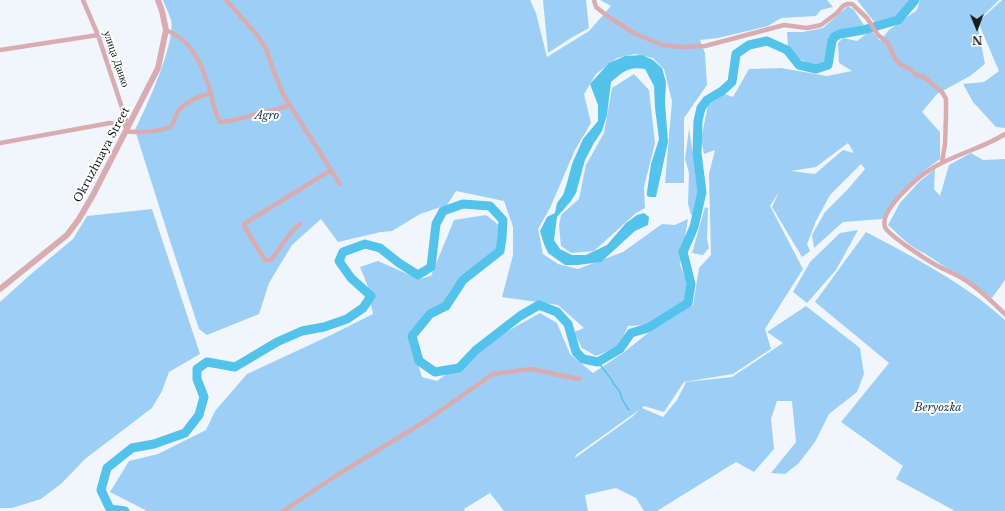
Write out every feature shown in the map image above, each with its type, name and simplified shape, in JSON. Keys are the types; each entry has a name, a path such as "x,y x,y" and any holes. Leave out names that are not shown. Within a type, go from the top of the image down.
{"street":[{"name":"улица Данко","path":"83,0 98,35 127,129"},
{"name":"Okruzhnaya Street","path":"0,289 67,235 79,219 93,195 158,68 166,30 158,0"},
{"path":"226,0 258,36 266,49 278,84 289,104 340,184"},
{"path":"594,0 596,7 610,18 636,34 662,45 680,47 705,46 784,25 807,28 820,26 847,4 852,4 867,18 878,35 888,43 895,59 901,65 910,69 916,75 924,77 937,87 946,99 945,144 942,162"},
{"path":"166,30 180,38 194,53 204,73 217,118 220,122 223,123 285,107 289,104"},
{"path":"0,50 98,35"},
{"path":"0,143 110,123 127,129 132,133 162,130 172,125 177,111 186,104 211,93"},
{"path":"1005,134 942,162 913,182 897,200 887,215 885,226 896,238 929,261 969,282 984,293 1005,314"},
{"path":"300,224 292,231 271,260 268,261 265,260 244,224 331,170"},
{"path":"283,511 334,477 426,420 493,374 531,369 579,378"}],"green space":[{"name":"Agro","path":"163,0 530,0 536,13 547,57 589,31 611,6 600,0 827,0 833,7 821,10 816,16 781,18 768,26 718,38 700,40 705,53 707,85 684,118 684,183 665,183 672,101 664,69 653,58 635,54 617,58 596,74 584,94 591,123 575,150 550,208 538,229 543,254 558,264 578,269 623,252 662,224 675,225 688,219 680,265 688,284 685,302 647,325 628,326 618,347 596,356 582,348 574,332 584,328 558,305 502,297 513,255 513,227 504,201 456,191 447,205 420,214 392,231 381,232 338,242 321,219 292,245 269,283 259,314 207,335 199,329 135,130 159,75 169,44 171,20"},
{"path":"543,0 586,0 589,28 548,53"},
{"path":"857,0 910,0 895,17 875,23"},
{"path":"920,0 999,0 977,22 985,64 970,76 937,94 922,112 940,132 940,159 925,170 895,199 882,219 843,222 814,248 812,235 825,212 865,169 861,164 830,195 816,221 807,244 810,251 802,257 772,207 779,192 770,206 803,269 765,329 771,349 733,374 684,382 664,412 644,406 642,408 663,417 677,400 686,382 732,377 783,343 767,332 806,306 860,348 864,374 857,392 829,414 815,442 798,464 785,474 771,473 796,442 792,401 777,401 771,419 774,449 754,472 736,462 657,511 644,511 636,498 616,488 585,495 588,511 504,511 490,493 464,509 465,511 147,511 110,492 129,461 158,454 206,430 215,411 247,374 373,314 367,284 360,267 378,261 419,279 431,276 454,220 486,215 500,226 498,248 478,266 447,302 409,334 422,377 437,381 499,336 540,313 557,323 570,354 593,373 623,353 648,333 693,305 699,268 711,255 709,174 715,150 704,154 701,139 708,105 725,94 733,97 749,69 781,68 827,76 852,71 839,63 838,43 843,38 857,41 871,30 880,41 889,30 917,10","holes":["848,143 854,153 843,150 815,174 791,171 816,167","639,410 632,417 575,458 576,455"]},
{"path":"1002,0 1005,0 1005,128 996,127 973,102 963,84 984,82 999,71 978,22"},
{"path":"848,6 854,10 864,25 830,35 826,64 812,65 797,58 788,47 787,32 803,32 823,28"},
{"path":"634,74 649,90 655,143 644,187 645,208 636,213 594,251 571,253 561,246 559,226 561,215 579,199 586,165 604,133 612,88"},
{"path":"689,129 699,192 693,215 691,215 688,204 689,173 685,159"},
{"path":"971,153 983,160 1005,159 1005,280 992,298 914,248 888,225 900,203 919,182 935,169 934,189 940,196 949,165"},
{"path":"705,207 708,208 707,239 709,248 703,255 692,253"},
{"path":"152,209 200,354 169,372 162,391 152,408 85,459 62,483 41,499 12,508 0,508 0,302 73,239 87,216"},
{"path":"858,230 836,270 807,303 793,292 810,262 840,233"},
{"name":"Beryozka","path":"866,232 956,283 973,294 1005,320 1005,511 955,511 896,479 903,466 841,422 889,363 815,302"}],"shaded area":[{"path":"642,55 653,60 662,68 666,82 665,102 668,142 656,197 647,196 651,164 659,139 654,86 645,69 634,68 626,71 611,82 607,115 602,131 585,160 576,193 557,217 554,240 560,249 572,255 586,255 607,245 626,223 637,215 644,213 649,217 648,225 635,231 601,262 565,265 548,253 540,231 547,217 555,213 557,203 563,195 572,164 583,139 598,121 598,105 590,84 609,63 625,56"}],"waterway":[{"path":"125,511 110,509 101,490 107,468 132,448 154,444 185,433 199,415 204,397 197,379 197,369 207,362 235,367 277,342 302,331 324,327 347,319 363,308 371,296 351,278 339,261 343,252 365,244 380,248 399,263 418,275 431,267 436,224 443,211 463,204 490,206 503,220 500,251 463,280 446,306 430,314 412,336 419,361 435,372 459,368 476,350 520,316 539,305 557,312 568,324 576,352 583,359 598,362 620,349 631,333 648,328 688,303 691,284 683,252 694,227 702,192 697,153 698,121 701,108 707,100 722,91 732,82 736,54 749,45 767,41 787,50 799,65 816,69 828,65 834,37 840,34 863,30 898,20 915,0"},
{"path":"598,362 620,392 622,399 629,410"}]}
